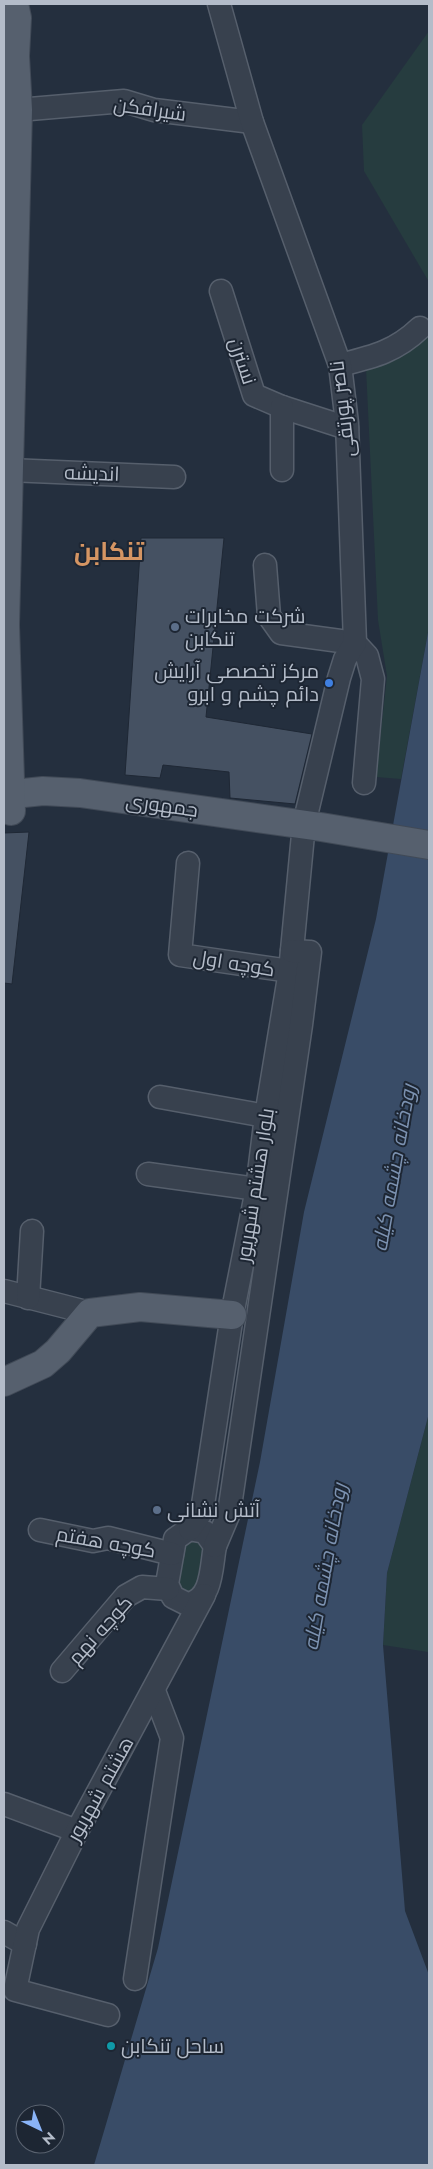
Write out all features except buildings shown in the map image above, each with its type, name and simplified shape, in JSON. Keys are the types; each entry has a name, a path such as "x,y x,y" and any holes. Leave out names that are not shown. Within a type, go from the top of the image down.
{"main road":[{"path":"7,803 4,629 9,470 9,269 18,110 7,48 17,18 14,4"},
{"name":"جمهوری","path":"7,803 43,791 80,793 312,831"},
{"path":"312,831 429,846"},
{"path":"312,831 429,856"},
{"path":"4,1382 43,1364 58,1352 90,1313 140,1307 232,1315"}],"street":[{"name":"ناصر پورتقی","path":"218,4 252,122 340,365 347,428 355,643 345,659 340,678 312,831"},
{"name":"شیرافکن","path":"18,110 124,101 154,110 252,122"},
{"name":"نسترن","path":"220,291 254,395 282,407 347,428"},
{"path":"340,365 374,356 405,343 420,328"},
{"path":"282,407 282,470"},
{"name":"اندیشه","path":"9,470 174,477"},
{"path":"265,565 269,616 281,633 355,643 367,656 373,679 364,783"},
{"name":"بلوار هشتم شهریور","path":"204,1595 215,1546 229,1513 312,831"},
{"name":"کوچه اول","path":"188,863 180,955 297,958"},
{"name":"بلوار هشتم شهریور","path":"172,1554 175,1539 190,1529 202,1511 232,1315 257,1189 266,1116 297,958"},
{"path":"160,1096 266,1116"},
{"path":"148,1174 257,1189"},
{"path":"28,1298 32,1231"},
{"path":"4,1291 90,1313"},
{"path":"190,1529 205,1532 215,1546"},
{"name":"کوچه هفتم","path":"40,1530 93,1541 108,1538 172,1554"},
{"path":"172,1554 168,1589 173,1598 187,1604 196,1602 204,1595"},
{"name":"کوچه نهم","path":"62,1671 126,1596 142,1588 168,1589"},
{"name":"هشتم شهریور","path":"108,2015 15,1990 28,1929 77,1831 204,1595"},
{"path":"135,1979 172,1738 154,1690"},
{"path":"4,1804 77,1831"},
{"path":"4,1932 25,1944"}],"green space":[{"path":"429,31 429,282 364,171 362,125"},
{"path":"429,314 429,627 401,779 376,777 387,676 378,620 366,368 419,341"},
{"path":"429,1413 428,1652 383,1645 387,1573"},
{"path":"188,1540 204,1541 200,1588 186,1596 177,1583 182,1552"}],"water":[{"name":"رودخانه چشمه کیله","path":"429,627 429,1413 387,1573 383,1645 405,1911 429,1975 429,2165 94,2165 158,1948 260,1462 304,1212 376,919"}],"place":[{"name":"شرکت مخابرات تنکابن","path":"175,627"},
{"name":"مرکز تخصصی آرایش دائم چشم و ابرو","path":"329,683"},
{"name":"آتش نشانی","path":"157,1510"},
{"name":"ساحل تنکابن","path":"111,2046"}],"district":[{"name":"تنکابن","path":"109,551"}]}
